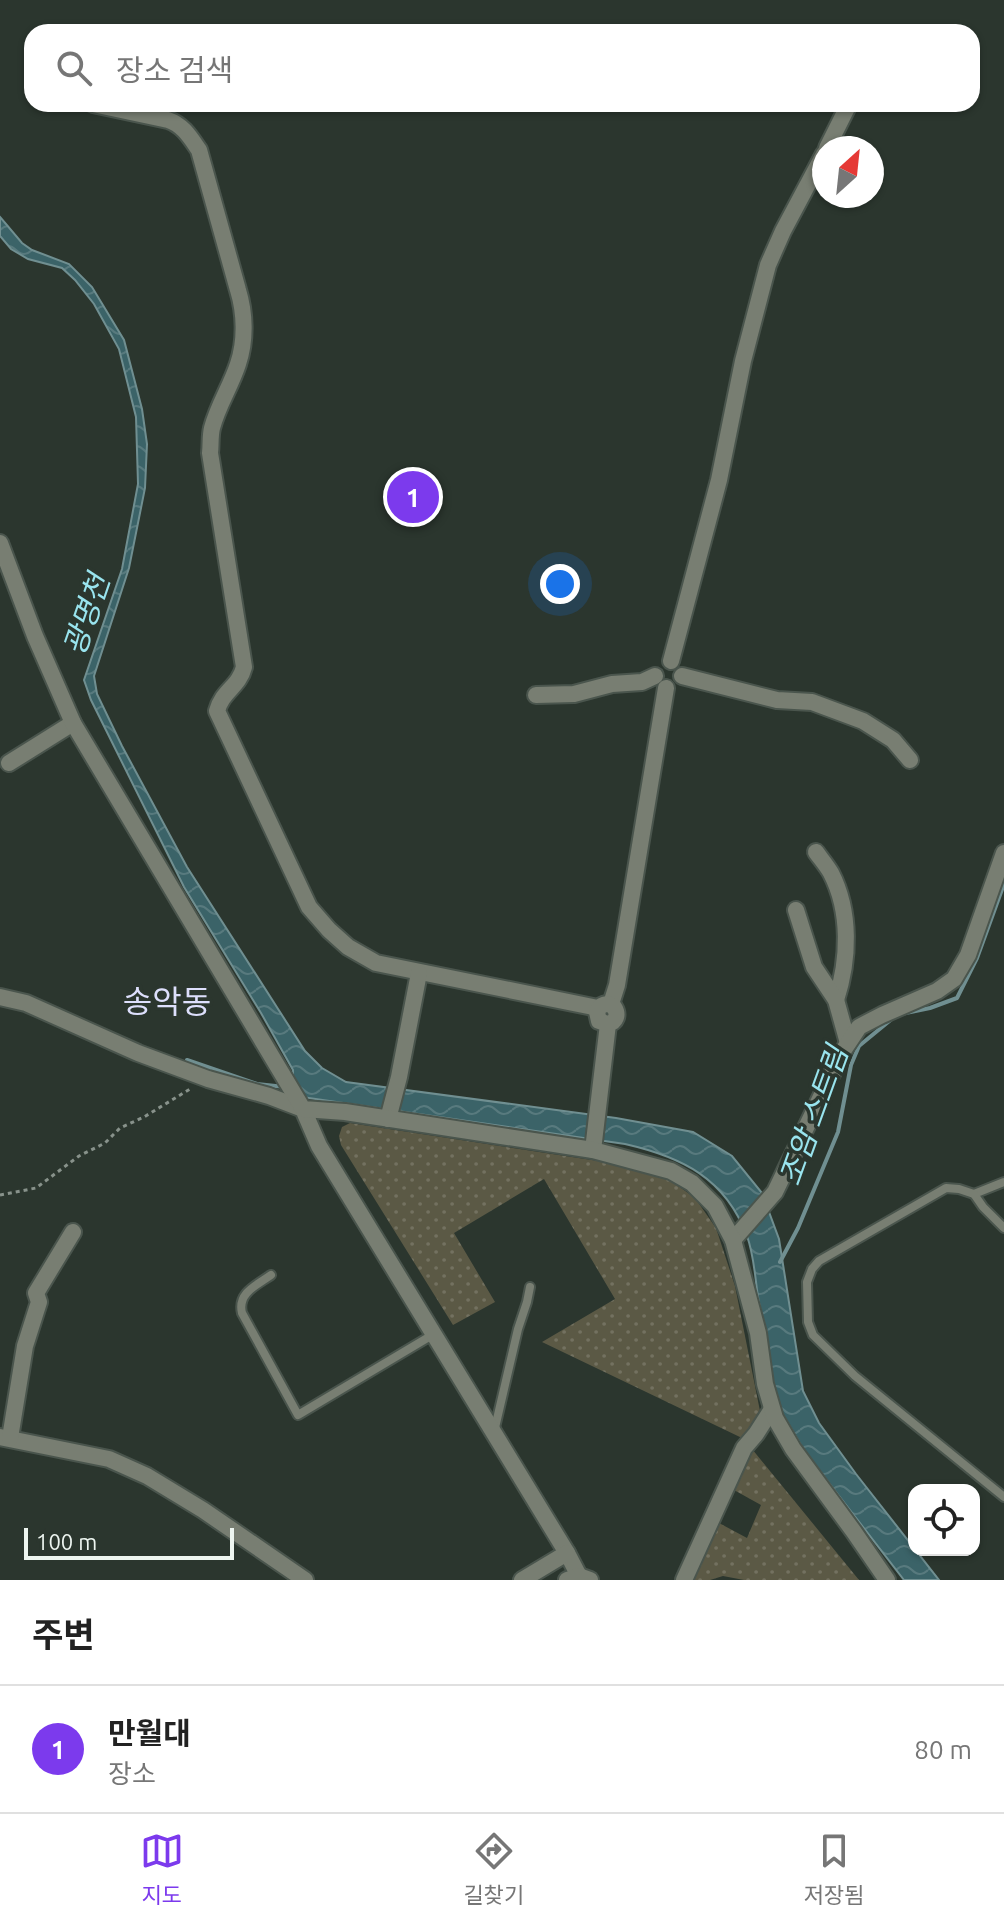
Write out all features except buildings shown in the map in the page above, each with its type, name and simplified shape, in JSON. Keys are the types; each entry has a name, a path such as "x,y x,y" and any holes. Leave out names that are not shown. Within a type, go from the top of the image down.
{"street":[{"path":"130,112 179,124 199,150 243,308 239,363 212,430 210,453 244,667 236,684 220,699 217,711 222,723 309,907 348,947 376,963 605,1006 617,1011 617,1016 608,1024 594,1145"},
{"path":"833,136 845,112"},
{"path":"671,661 719,480 743,361 768,265 812,177"},
{"path":"0,543 35,636 73,723 295,1096 319,1146 567,1553 579,1579"},
{"path":"536,695 574,694 612,684 642,682 660,682 675,687 683,673 679,665 671,661 663,662 656,668 660,682 617,985 605,1006"},
{"path":"682,676 777,700 812,702 863,721 893,740 910,760"},
{"path":"9,763 73,723"},
{"path":"816,852 831,874 844,914 845,961 836,1000"},
{"path":"737,1235 769,1201 843,1051 859,1027 937,991 954,979 968,955 1004,853"},
{"path":"796,910 814,967 836,1000 848,1043"},
{"path":"389,1115 419,973"},
{"path":"0,997 26,1003 138,1053 208,1079 269,1096 295,1096 345,1112 389,1115 594,1145 671,1171 692,1183 737,1235 758,1333 765,1384 775,1418 793,1449 887,1580"},
{"path":"73,1232 36,1293 39,1302 25,1346 5,1438 109,1459 147,1476 305,1580"},
{"path":"684,1580 744,1448 772,1409"},
{"path":"522,1580 567,1553"}],"lane":[{"path":"974,1194 1004,1182"},
{"path":"1004,1228 974,1194 946,1188 819,1261 807,1282 808,1322 813,1335 855,1376 1004,1497"},
{"path":"271,1275 243,1295 240,1305 298,1415 434,1334"},
{"path":"494,1433 530,1287"}],"path":[{"path":"0,1195 36,1188 79,1156 105,1143 120,1128 208,1079"}],"shaded area":[{"path":"350,1123 638,1167 670,1180 695,1198 716,1228 735,1286 761,1416 742,1438 542,1342 615,1299 544,1179 454,1233 495,1302 453,1325 341,1145 339,1136 342,1127"},
{"path":"752,1449 859,1580 744,1580 723,1576 691,1580 719,1523 747,1538 761,1505 734,1490"}],"water":[{"path":"0,217 32,250 69,264 92,287 124,340 142,409 147,444 145,488 129,568 94,676 97,694 187,867 305,1051 322,1068 346,1082 616,1118 693,1132 732,1156 762,1193 779,1239 803,1391 819,1423 908,1540 908,1556 920,1556 939,1580 904,1580 805,1452 783,1415 775,1395 747,1236 727,1199 699,1173 665,1156 625,1144 302,1097 293,1080 293,1070 261,1013 184,887 84,680 122,569 138,484 136,417 119,349 94,304 75,280 62,268 28,259 11,249 0,236"}],"waterway":[{"name":"조암 스트림","path":"901,1014 957,998 977,958 1004,884"},
{"name":"조암 스트림","path":"780,1262 798,1228 838,1132 851,1065 859,1046 893,1018"},
{"path":"187,1060 257,1084 285,1087"}],"place":[{"name":"만월대","path":"413,497"}],"district":[{"name":"송악동","path":"167,1002"}],"water label":[{"name":"광명천","path":"87,615"}]}
